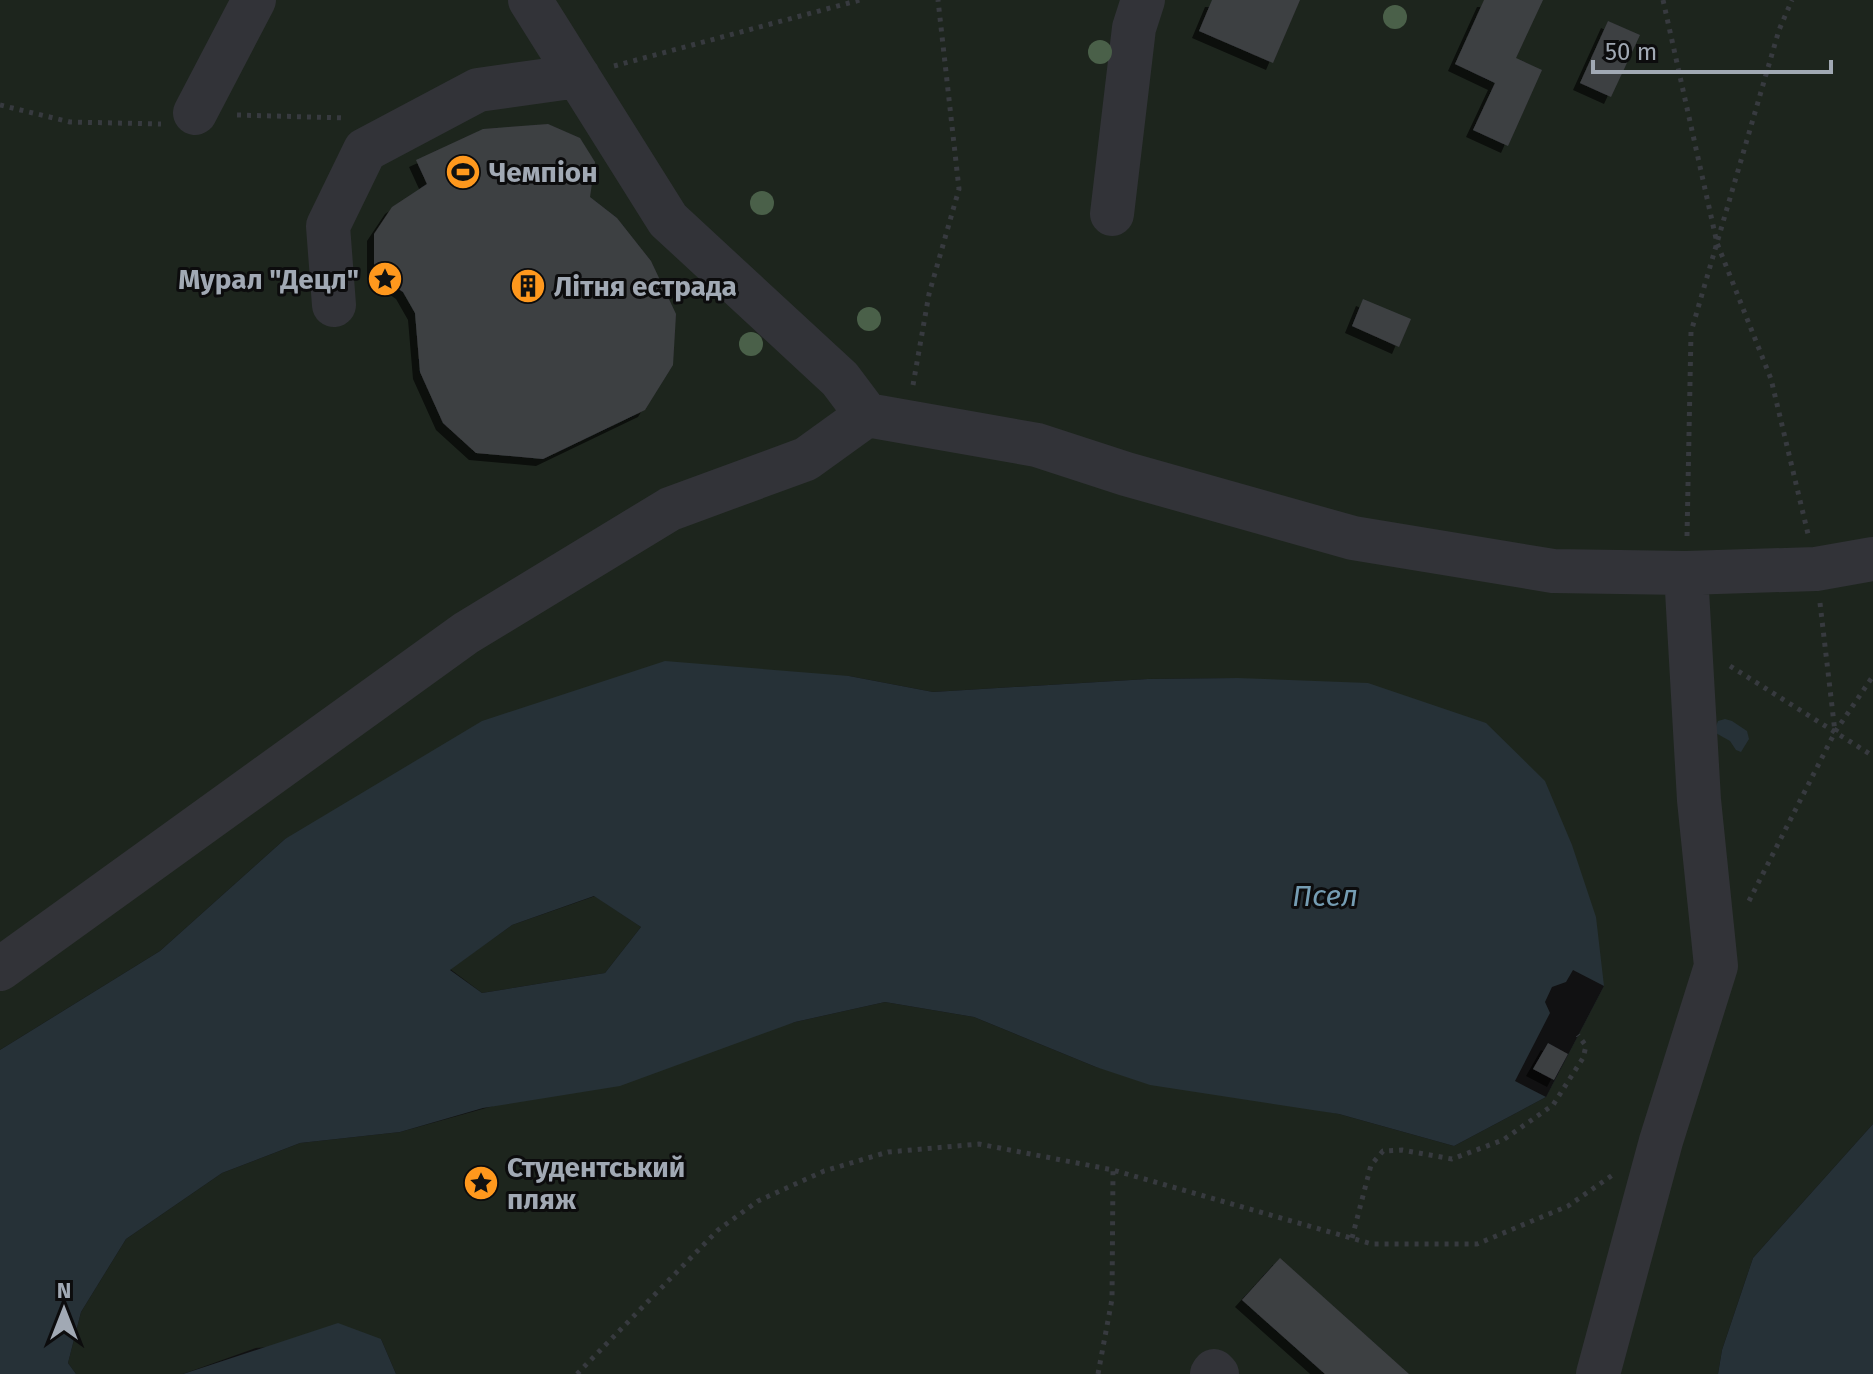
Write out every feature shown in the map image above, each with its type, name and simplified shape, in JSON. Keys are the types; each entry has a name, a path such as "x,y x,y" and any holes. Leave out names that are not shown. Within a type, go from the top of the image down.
{"lane":[{"path":"195,113 254,0"},
{"path":"530,0 668,220 840,379 887,418 1037,445 1353,538 1553,571 1686,573 1816,569 1873,559"},
{"path":"1112,214 1134,28 1143,0"},
{"path":"334,305 328,226 365,150 478,90 578,76"},
{"path":"0,969 466,633 670,509 806,459 887,418"},
{"path":"1598,1374 1661,1141 1716,966 1699,800 1686,573"}],"path":[{"path":"578,76 860,0"},
{"path":"887,418 929,294 959,189 938,0"},
{"path":"1663,0 1717,243 1771,379 1782,422"},
{"path":"1686,573 1691,332 1779,30 1792,0"},
{"path":"1688,640 1873,756"},
{"path":"1744,911 1835,732 1872,680"},
{"path":"1352,1238 1371,1165 1383,1151 1402,1150 1452,1159 1503,1140 1553,1105 1583,1058 1586,1046 1578,1035"},
{"path":"577,1374 718,1230 758,1201 824,1171 888,1152 979,1144 1113,1170 1372,1244 1477,1244 1568,1206 1661,1141"},
{"path":"1098,1374 1112,1299 1113,1170"}],"shaded area":[{"path":"0,0 1873,0 1873,1124 1753,1258 1722,1350 1718,1374 396,1374 381,1339 256,1348 183,1374 76,1374 68,1363 81,1312 126,1239 222,1173 300,1143 400,1132 795,1022 885,1002 974,1017 1096,1067 1339,1114 1454,1146 1546,1097 1554,1080 1237,678 1148,679 933,692 849,676 285,839 160,951 0,1050"},
{"path":"595,896 641,927 605,973 482,993 450,969 512,925"}],"water":[{"name":"Псел","path":"665,661 849,676 933,692 1148,679 1237,678 1368,683 1486,723 1545,781 1572,845 1596,917 1604,986 1546,1097 1454,1146 1339,1114 1150,1085 1096,1067 974,1017 885,1002 795,1022 620,1086 483,1108 400,1132 300,1143 222,1173 126,1239 81,1312 68,1363 76,1374 0,1374 0,1050 160,951 285,839 482,721","holes":["594,896 641,927 605,973 482,993 450,970 512,925"]},
{"path":"1725,719 1747,731 1749,739 1741,752 1714,732 1718,721"},
{"path":"1873,1124 1873,1374 1718,1374 1722,1350 1753,1258"},
{"path":"338,1323 381,1339 396,1374 183,1374"}],"pier":[{"path":"1573,970 1604,986 1546,1097 1515,1081 1550,1013 1545,1002 1552,987 1566,982"}],"building":[{"path":"1212,0 1300,0 1273,63 1199,31"},
{"path":"1484,0 1543,0 1516,58 1542,70 1508,146 1473,130 1495,83 1455,64"},
{"path":"1608,21 1640,35 1611,97 1580,83"},
{"name":"Літня естрада","path":"548,124 580,138 595,162 590,197 617,218 651,261 676,314 673,365 645,410 543,459 476,453 443,423 420,372 415,313 403,292 374,272 374,234 392,207 427,184 416,160 483,129"},
{"path":"1363,299 1411,319 1399,347 1352,326"},
{"path":"1548,1043 1568,1054 1554,1080 1533,1069"},
{"path":"1280,1258 1409,1374 1325,1374 1242,1300"}],"place":[{"name":"Чемпіон","path":"463,172"},
{"name":"Мурал \"Децл\"","path":"385,279"},
{"name":"Літня естрада","path":"528,286"},
{"name":"Студентський пляж","path":"481,1183"}]}
